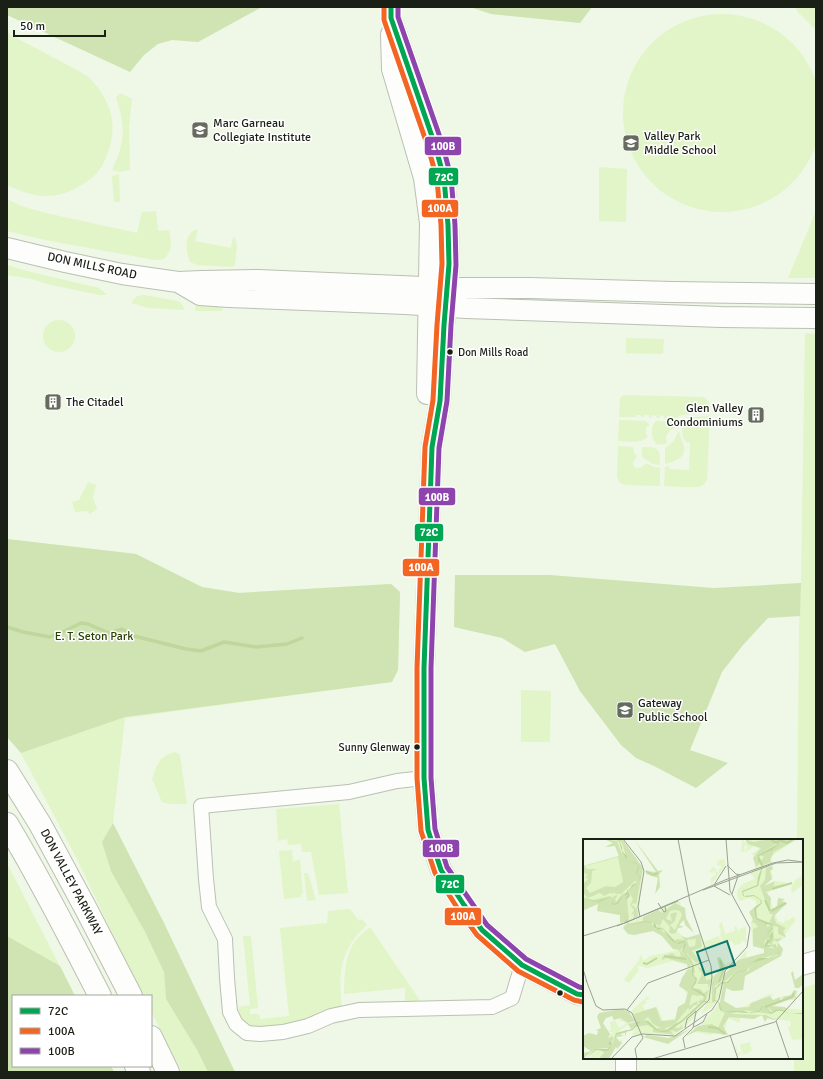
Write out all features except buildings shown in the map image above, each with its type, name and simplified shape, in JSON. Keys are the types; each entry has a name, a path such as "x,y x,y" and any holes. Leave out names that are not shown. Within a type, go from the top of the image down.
{"highway":[{"name":"DON VALLEY PARKWAY","path":"7,771 40,824 130,995"},
{"path":"7,824 60,919 99,995"},
{"path":"152,1039 168,1072"}],"main road":[{"path":"391,12 392,69 424,178 438,297 428,325 427,400 432,443 424,668 424,778 428,830 441,870 482,930 522,965 578,994 583,995"},
{"name":"DON MILLS ROAD","path":"7,248 122,274 178,282 200,295 247,298 438,297 721,317 816,318"},
{"name":"DON MILLS ROAD","path":"438,297 530,288 816,294"},
{"path":"803,965 816,961"},
{"path":"626,1059 626,1072"}],"street":[{"path":"424,778 349,792 201,806 209,907 225,939 230,1012 236,1024 247,1033 260,1034 282,1032 308,1026 331,1016 359,1010 492,1007 512,998 522,965"}],"green space":[{"path":"7,7 262,7 198,42 172,40 158,44 144,55 130,72 7,15"},
{"path":"470,7 592,7 580,23 491,14"},
{"path":"796,7 816,7 816,30 797,11"},
{"path":"712,14 732,14 751,18 769,25 785,36 799,50 810,66 814,75 821,103 821,123 817,142 810,160 799,176 785,190 769,201 751,208 732,212 712,212 693,208 675,201 659,190 645,176 634,160 627,142 623,123 623,103 627,84 634,66 645,50 659,36 675,25 693,18"},
{"path":"7,33 87,76 105,98 113,127 107,156 96,174 66,193 42,196 21,191 7,185"},
{"path":"120,93 132,99 129,126 130,170 119,172 112,170 120,151 123,134 123,126 116,98"},
{"path":"599,167 627,169 626,222 599,221"},
{"path":"119,174 120,202 114,202 112,176"},
{"path":"7,199 21,206 46,213 137,233 142,212 156,211 158,231 169,230 171,249 164,259 155,260 45,240 7,231"},
{"path":"816,211 816,278 788,278"},
{"path":"195,230 198,230 195,241 231,248 233,237 235,238 237,245 235,265 231,267 197,265 190,262 186,244 189,236"},
{"path":"7,265 99,288 107,295 99,295 47,284 32,279 7,275"},
{"path":"144,295 178,301 185,310 149,308 131,303 137,296"},
{"path":"196,303 223,306 222,311 195,311"},
{"path":"56,320 62,320 71,324 75,336 71,348 62,352 56,352 47,348 43,339 43,333 47,324"},
{"path":"805,333 816,334 816,935 803,939 803,839 797,839 799,630"},
{"path":"626,338 664,339 663,354 626,353"},
{"path":"624,395 704,397 709,403 711,411 682,415 676,418 667,416 667,418 664,418 664,416 660,415 659,418 652,415 651,418 649,415 644,415 644,417 641,417 641,415 636,415 636,417 619,417 620,398"},
{"path":"710,416 707,479 703,485 698,487 664,486 665,467 669,466 669,469 689,470 690,443 686,442 683,436 683,425 688,419"},
{"path":"619,420 646,421 649,424 649,426 646,427 646,435 648,435 643,440 635,442 618,441"},
{"path":"656,421 676,421 679,423 678,426 668,433 666,437 667,443 662,445 656,444 652,435 652,429"},
{"path":"679,431 684,448 683,455 680,458 665,464 665,448 673,442"},
{"path":"618,446 633,447 634,453 637,456 633,462 634,467 640,468 645,463 660,468 660,486 626,485 620,483 617,477"},
{"path":"642,447 652,447 659,452 660,465 653,464 642,457"},
{"path":"88,482 96,485 93,498 97,509 90,514 87,511 75,512 72,502 79,500"},
{"name":"E. T. Seton Park","path":"7,539 136,554 202,587 239,593 391,584 400,592 398,670 392,682 125,718 113,823 102,843 164,972 166,999 197,1050 208,1072 182,1072 152,1013 152,995 142,995 76,857 21,753 7,737"},
{"name":"E. T. Seton Park","path":"7,539 136,554 202,587 239,593 391,584 400,592 398,670 392,682 125,717 21,753 7,737"},
{"path":"455,575 550,575 714,588 801,583 800,616 768,618 743,645 722,672 690,750 728,763 696,788 636,758 621,745 580,691 555,644 525,652 502,638 454,627"},
{"path":"521,690 551,691 550,742 521,742"},
{"path":"175,752 180,755 187,804 171,804 162,802 152,779 159,762 165,756"},
{"path":"339,804 348,893 319,895 311,852 302,852 301,844 288,845 287,839 278,841 276,809"},
{"path":"113,823 164,923 235,1072 208,1072 197,1050 166,999 164,972 144,930 111,871 102,842"},
{"path":"292,850 293,861 300,860 303,894 301,894 301,897 284,899 279,851"},
{"path":"7,863 74,995 12,995 12,1067 112,1067 114,1072 7,1072"},
{"path":"304,873 308,873 316,900 307,901"},
{"path":"350,909 359,921 362,919 367,925 351,943 343,962 340,983 342,1007 324,1011 297,1025 255,1029 246,1024 240,1016 238,1009 239,1007 250,1005 243,936 251,936 258,1008 250,1009 250,1014 259,1014 260,1019 289,1016 280,928 327,923 328,911"},
{"path":"370,927 419,1001 405,1001 405,988 344,994 345,973 349,952 356,940"},
{"path":"7,936 60,966 74,995 12,995 12,1067 112,1067 114,1072 7,1072"},
{"path":"816,984 816,1072 794,1072 794,1059 803,1059 803,988"}],"waterway":[{"path":"7,627 23,632 50,637 81,623 88,624 109,633 122,629 134,636 186,649 201,651 224,642 256,647 287,644 302,638"}],"transit line":[{"name":"100A","path":"384,7 384,20 428,147 437,179 441,225 442,264 433,400 425,447 417,668 417,778 421,831 435,873 477,935 518,971 574,1000 583,1002"},
{"name":"72C","path":"391,7 391,18 435,145 444,178 448,225 449,264 440,401 432,447 424,668 424,778 428,830 441,870 482,930 522,965 577,994 583,995"},
{"name":"100B","path":"398,7 398,17 442,143 451,177 455,225 456,265 447,401 439,448 431,668 431,778 435,829 447,867 487,925 526,959 583,988"}],"place":[{"name":"Marc Garneau Collegiate Institute","path":"200,130"},
{"name":"Valley Park Middle School","path":"631,143"},
{"name":"Don Mills Road","path":"450,352"},
{"name":"The Citadel","path":"53,402"},
{"name":"Glen Valley Condominiums","path":"756,415"},
{"name":"Gateway Public School","path":"625,710"},
{"name":"Sunny Glenway","path":"417,747"}]}
